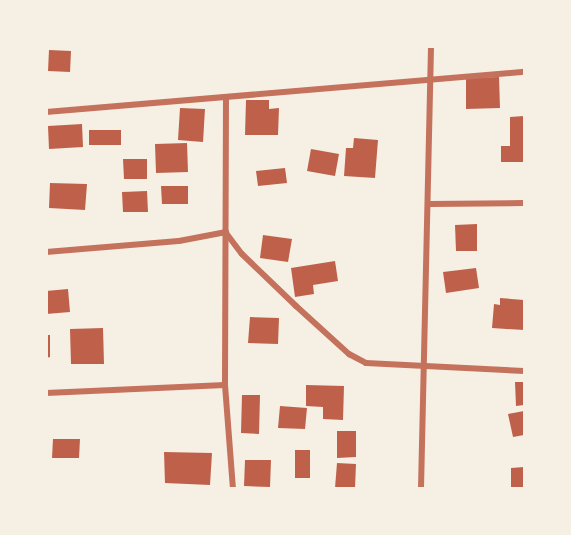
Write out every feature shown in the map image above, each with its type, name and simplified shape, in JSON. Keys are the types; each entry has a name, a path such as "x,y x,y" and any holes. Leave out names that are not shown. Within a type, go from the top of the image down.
{"street":[{"path":"421,489 433,76 431,46"},
{"path":"46,112 433,76 525,72"},
{"path":"225,97 225,385 233,489"},
{"path":"430,204 525,203"},
{"path":"46,252 179,242 226,232"},
{"path":"226,232 242,254 349,354 366,363 525,371"},
{"path":"46,393 225,385"}],"building":[{"path":"49,50 71,51 70,72 48,71"},
{"path":"499,77 500,108 466,109 466,78"},
{"path":"246,100 269,100 269,109 279,108 278,135 245,135"},
{"path":"180,108 205,109 203,142 178,140"},
{"path":"524,116 524,162 501,162 501,146 510,146 510,117"},
{"path":"82,124 83,147 49,149 48,126"},
{"path":"89,130 121,130 121,145 89,145"},
{"path":"354,138 378,140 375,178 344,176 346,148 353,148"},
{"path":"187,143 188,172 156,173 155,144"},
{"path":"311,149 339,154 335,176 307,171"},
{"path":"123,159 147,159 147,179 124,179"},
{"path":"285,168 287,183 258,186 256,171"},
{"path":"50,183 87,184 85,210 49,208"},
{"path":"161,186 188,186 188,204 162,204"},
{"path":"147,191 148,212 123,212 122,192"},
{"path":"477,224 477,251 456,251 455,225"},
{"path":"263,235 292,239 288,262 260,258"},
{"path":"335,261 338,281 313,285 314,294 295,297 291,268"},
{"path":"476,268 479,288 446,293 443,272"},
{"path":"68,289 70,312 46,314 46,291"},
{"path":"500,298 524,300 524,330 492,328 494,304 500,305"},
{"path":"250,317 279,318 278,344 248,343"},
{"path":"103,328 104,364 71,364 70,329"},
{"path":"46,335 50,335 50,357 46,358"},
{"path":"515,382 524,382 524,405 516,406"},
{"path":"306,385 344,386 343,420 323,419 323,407 306,406"},
{"path":"242,395 260,395 259,434 241,433"},
{"path":"280,406 307,408 305,429 278,428"},
{"path":"524,411 524,435 513,437 508,414"},
{"path":"337,431 356,431 356,457 337,458"},
{"path":"53,439 80,439 79,458 52,458"},
{"path":"295,450 310,450 310,478 295,478"},
{"path":"164,452 212,453 210,485 165,483"},
{"path":"245,460 271,460 270,487 244,486"},
{"path":"337,463 356,464 355,488 335,488"},
{"path":"524,467 524,488 511,488 511,468"}]}
